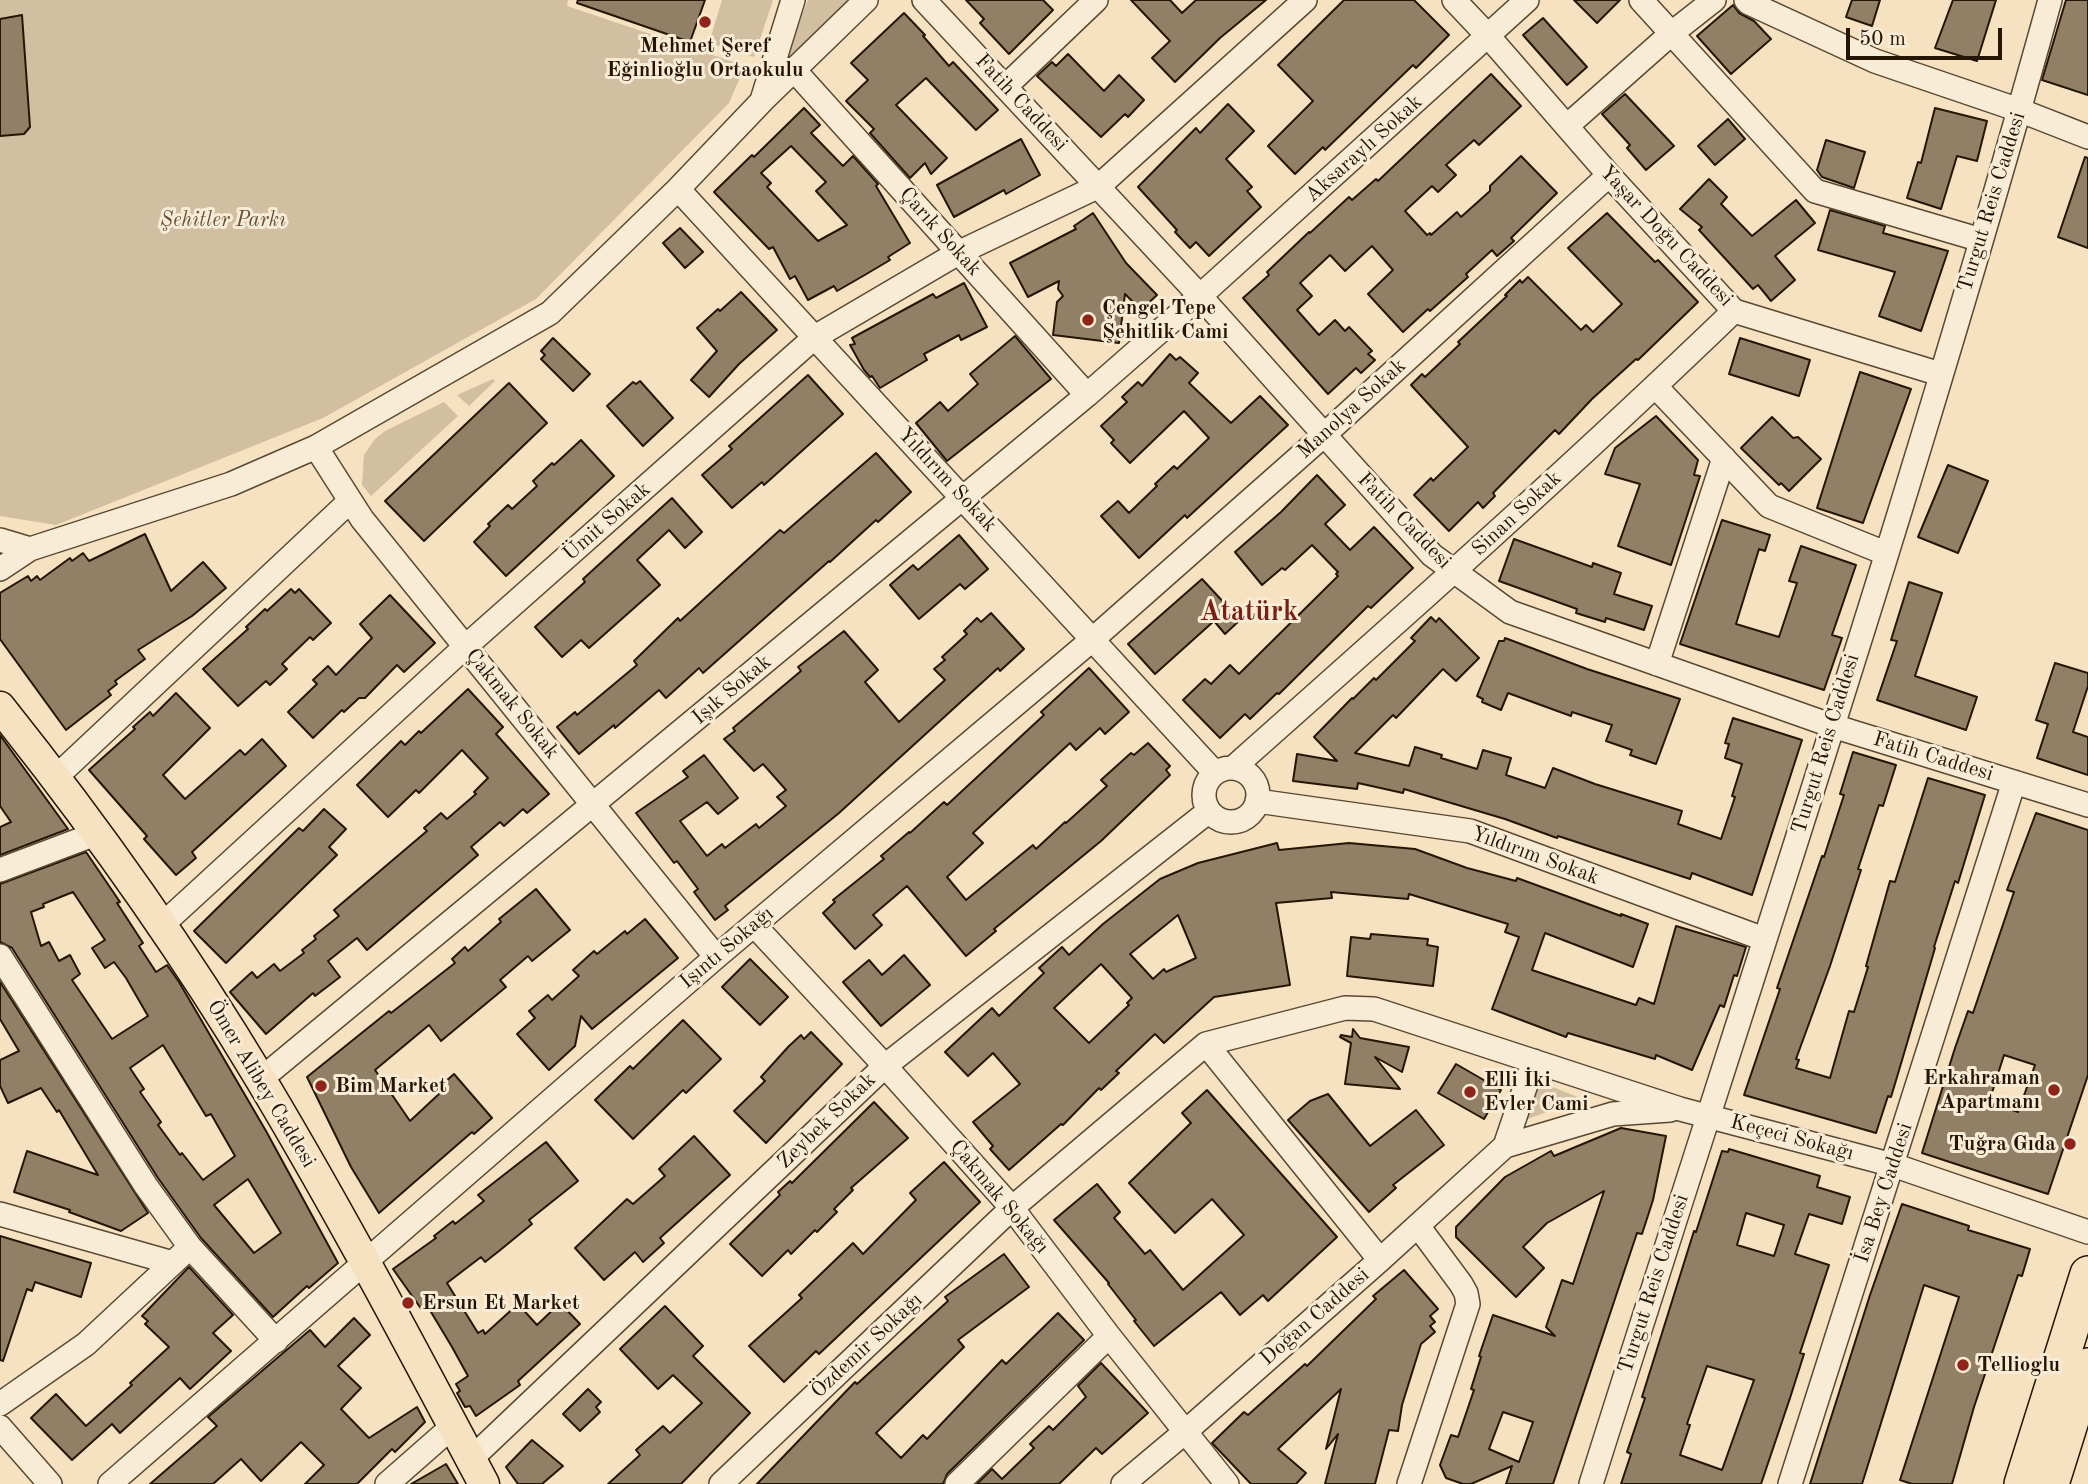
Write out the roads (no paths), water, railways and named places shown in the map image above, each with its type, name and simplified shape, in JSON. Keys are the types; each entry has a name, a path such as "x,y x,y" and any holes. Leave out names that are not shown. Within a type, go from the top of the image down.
{"highway":[{"path":"2022,1484 2088,1273"},
{"path":"2051,1484 2088,1366"}],"main road":[{"name":"Ömer Alibey Caddesi","path":"0,707 99,833 261,1079 365,1262 477,1471"}],"street":[{"path":"762,100 793,0"},
{"path":"0,569 30,549 231,484 316,447 550,313 678,189 762,100 866,0"},
{"name":"Fatih Caddesi","path":"925,0 1200,296 1432,555 1453,573 1510,612 1833,726 2088,806"},
{"path":"1006,87 1096,0"},
{"name":"Ümit Sokak","path":"162,925 466,647 815,337 958,253 1099,186 1305,0"},
{"name":"Yaşar Doğu Caddesi","path":"1454,0 1609,176 1734,311 1940,374"},
{"name":"Aksaraylı Sokak","path":"1200,296 1527,0"},
{"path":"1641,0 1815,191 1981,240"},
{"path":"1567,126 1672,33 1714,0"},
{"path":"1746,0 1875,61 2019,110 2088,137"},
{"name":"Turgut Reis Caddesi","path":"1591,1484 1833,726 1981,240 2050,0"},
{"name":"Çarık Sokak","path":"794,69 1087,396"},
{"name":"Manolya Sokak","path":"1093,639 1323,436 1609,176"},
{"name":"Yıldırım Sokak","path":"678,189 1093,639 1224,770"},
{"name":"Işık Sokak","path":"261,1079 1087,396 1200,296"},
{"name":"Sinan Sokak","path":"1224,770 1453,573 1656,387 1734,311"},
{"path":"1656,387 1769,506 1885,554"},
{"name":"Çakmak Sokak","path":"316,447 350,501 716,957"},
{"path":"1657,664 1724,458"},
{"path":"56,777 350,501"},
{"path":"0,540 30,549"},
{"name":"Işıntı Sokağı","path":"110,1484 716,957 1093,639"},
{"path":"1224,770 1249,775 1257,792 1256,801 1253,810 1239,820 1223,820 1209,811 1203,795 1208,780 1224,770"},
{"name":"İsa Bey Caddesi","path":"1790,1484 2014,782"},
{"name":"Yıldırım Sokak","path":"1256,801 1470,831 1764,939"},
{"name":"Zeybek Sokak","path":"477,1471 885,1066 1209,811"},
{"path":"0,870 99,833"},
{"name":"Çakmak Sokağı","path":"754,925 1013,1208 1109,1336 1227,1484"},
{"path":"0,956 139,1175 190,1247 276,1341"},
{"name":"Keçeci Sokağı","path":"1206,1044 1345,1008 1374,1009 1680,1109 1893,1166 2088,1232"},
{"path":"1206,1044 1380,1260"},
{"name":"Özdemir Sokağı","path":"721,1484 1013,1208 1206,1044"},
{"name":"Doğan Caddesi","path":"1505,1146 1534,1061"},
{"name":"Doğan Caddesi","path":"1123,1484 1380,1260 1505,1146 1613,1114 1680,1109"},
{"path":"0,1214 173,1263"},
{"path":"1409,1484 1468,1304 1461,1284 1418,1226"},
{"path":"0,1404 86,1344 190,1247"},
{"path":"957,1484 1109,1336"},
{"path":"387,1484 453,1426"},
{"path":"0,1427 50,1484"}],"place":[{"name":"Mehmet Şeref Eğinlioğlu Ortaokulu","path":"705,22"},
{"name":"Çengel Tepe Şehitlik Cami","path":"1088,320"},
{"name":"Bim Market","path":"321,1086"},
{"name":"Erkahraman Apartmanı","path":"2054,1090"},
{"name":"Elli İki Evler Cami","path":"1470,1092"},
{"name":"Tuğra Gıda","path":"2070,1144"},
{"name":"Ersun Et Market","path":"408,1303"},
{"name":"Tellioglu","path":"1963,1365"}],"district":[{"name":"Atatürk","path":"1249,613"}],"park label":[{"name":"Şehitler Parkı","path":"223,220"}]}
